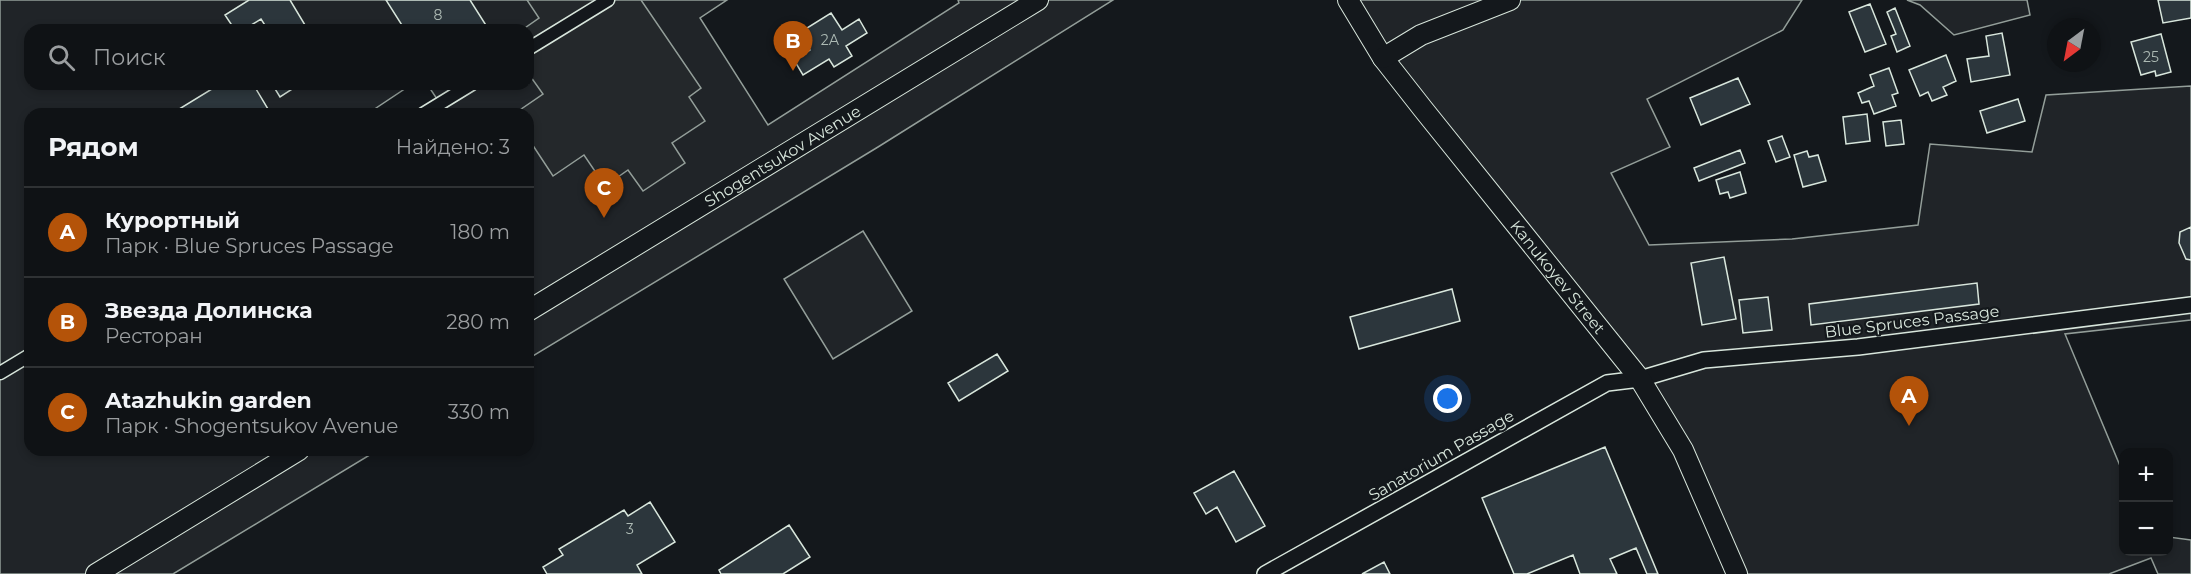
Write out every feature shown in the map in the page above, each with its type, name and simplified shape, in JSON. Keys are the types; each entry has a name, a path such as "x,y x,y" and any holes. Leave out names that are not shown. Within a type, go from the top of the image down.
{"street":[{"path":"534,45 608,0"},
{"name":"Shogentsukov Avenue","path":"534,307 1038,0"},
{"name":"Kanukoyev Street","path":"1348,0 1383,58 1640,380 1665,417 1683,450 1737,574"},
{"path":"1383,58 1421,35 1510,0"},
{"path":"433,108 462,90"},
{"name":"Blue Spruces Passage","path":"1640,380 1704,360 1858,347 2191,305"},
{"path":"0,373 24,359"},
{"name":"Sanatorium Passage","path":"1265,574 1583,394 1607,383 1640,380"},
{"path":"96,574 289,456"}],"shaded area":[{"path":"0,0 727,0 700,18 768,125 959,3 958,0 1113,0 878,147 534,355 534,108 443,108 431,90 534,90 534,24 24,24 24,90 403,90 376,108 24,108 24,456 368,456 173,574 0,574"},
{"path":"527,0 641,0 701,88 689,97 705,121 672,143 685,163 643,191 628,170 605,186 584,155 553,176 534,147 534,108 523,108 543,94 534,81 534,24 530,24 539,18"},
{"path":"1348,0 1802,0 1783,30 1647,99 1670,147 1611,173 1649,245 1792,239 1918,225 1930,144 2032,152 2046,95 2191,86 2191,320 2065,334 2119,463 2119,556 2173,556 2173,538 2191,540 2191,574 2158,574 2151,558 2109,574 1737,574 1683,450"},
{"path":"1907,0 2027,0 2030,15 1954,35 1920,5"},
{"path":"863,231 912,311 833,359 784,279"}],"building":[{"path":"249,0 290,0 304,24 264,24 261,19 253,24 231,24 225,15"},
{"path":"386,0 470,0 485,24 401,24"},
{"path":"2158,0 2191,0 2191,18 2163,23"},
{"path":"1870,4 1886,44 1865,52 1849,12"},
{"path":"1895,8 1910,46 1897,52 1891,36 1896,34 1887,12"},
{"path":"831,13 842,30 859,19 867,33 846,46 852,56 834,67 829,59 803,75 794,60 810,50 799,33"},
{"path":"2002,33 2010,75 1971,82 1967,59 1989,56 1986,36"},
{"path":"2161,34 2171,72 2156,76 2155,71 2141,75 2131,42"},
{"path":"1946,55 1956,81 1943,87 1947,95 1932,101 1928,92 1920,96 1909,70"},
{"path":"1889,68 1898,93 1892,95 1896,106 1874,114 1869,101 1862,103 1858,93 1874,86 1870,75"},
{"path":"1738,78 1750,104 1701,125 1690,98"},
{"path":"210,90 257,90 267,108 181,108"},
{"path":"276,90 291,90 280,97"},
{"path":"2018,99 2025,121 1987,133 1980,111"},
{"path":"1867,114 1870,141 1846,144 1843,117"},
{"path":"1901,120 1904,144 1886,146 1883,122"},
{"path":"1782,136 1790,157 1776,162 1768,141"},
{"path":"1740,150 1745,163 1699,181 1694,168"},
{"path":"1807,151 1809,157 1818,155 1826,181 1803,187 1794,155"},
{"path":"1740,172 1746,193 1730,198 1728,192 1720,194 1716,180"},
{"path":"2191,227 2191,260 2186,259 2179,243 2180,232"},
{"path":"1724,257 1736,319 1702,325 1691,263"},
{"path":"1977,283 1979,304 1811,325 1809,304"},
{"path":"1452,289 1460,321 1359,349 1350,317"},
{"path":"1768,297 1772,330 1743,333 1739,300"},
{"path":"997,354 1008,371 959,401 948,383"},
{"path":"1605,447 1658,574 1647,574 1636,548 1610,559 1617,574 1580,574 1573,555 1527,574 1514,574 1482,498"},
{"path":"1234,471 1265,526 1236,542 1217,507 1206,514 1194,493"},
{"path":"650,502 675,542 637,565 642,574 547,574 543,567 563,555 559,549 624,510 628,516"},
{"path":"789,525 810,557 783,574 721,574 719,570"},
{"path":"1384,562 1390,574 1362,574"}],"place":[{"name":"Звезда Долинска","path":"793,71"},
{"name":"Atazhukin garden","path":"604,218"},
{"name":"Курортный","path":"1909,426"}]}
